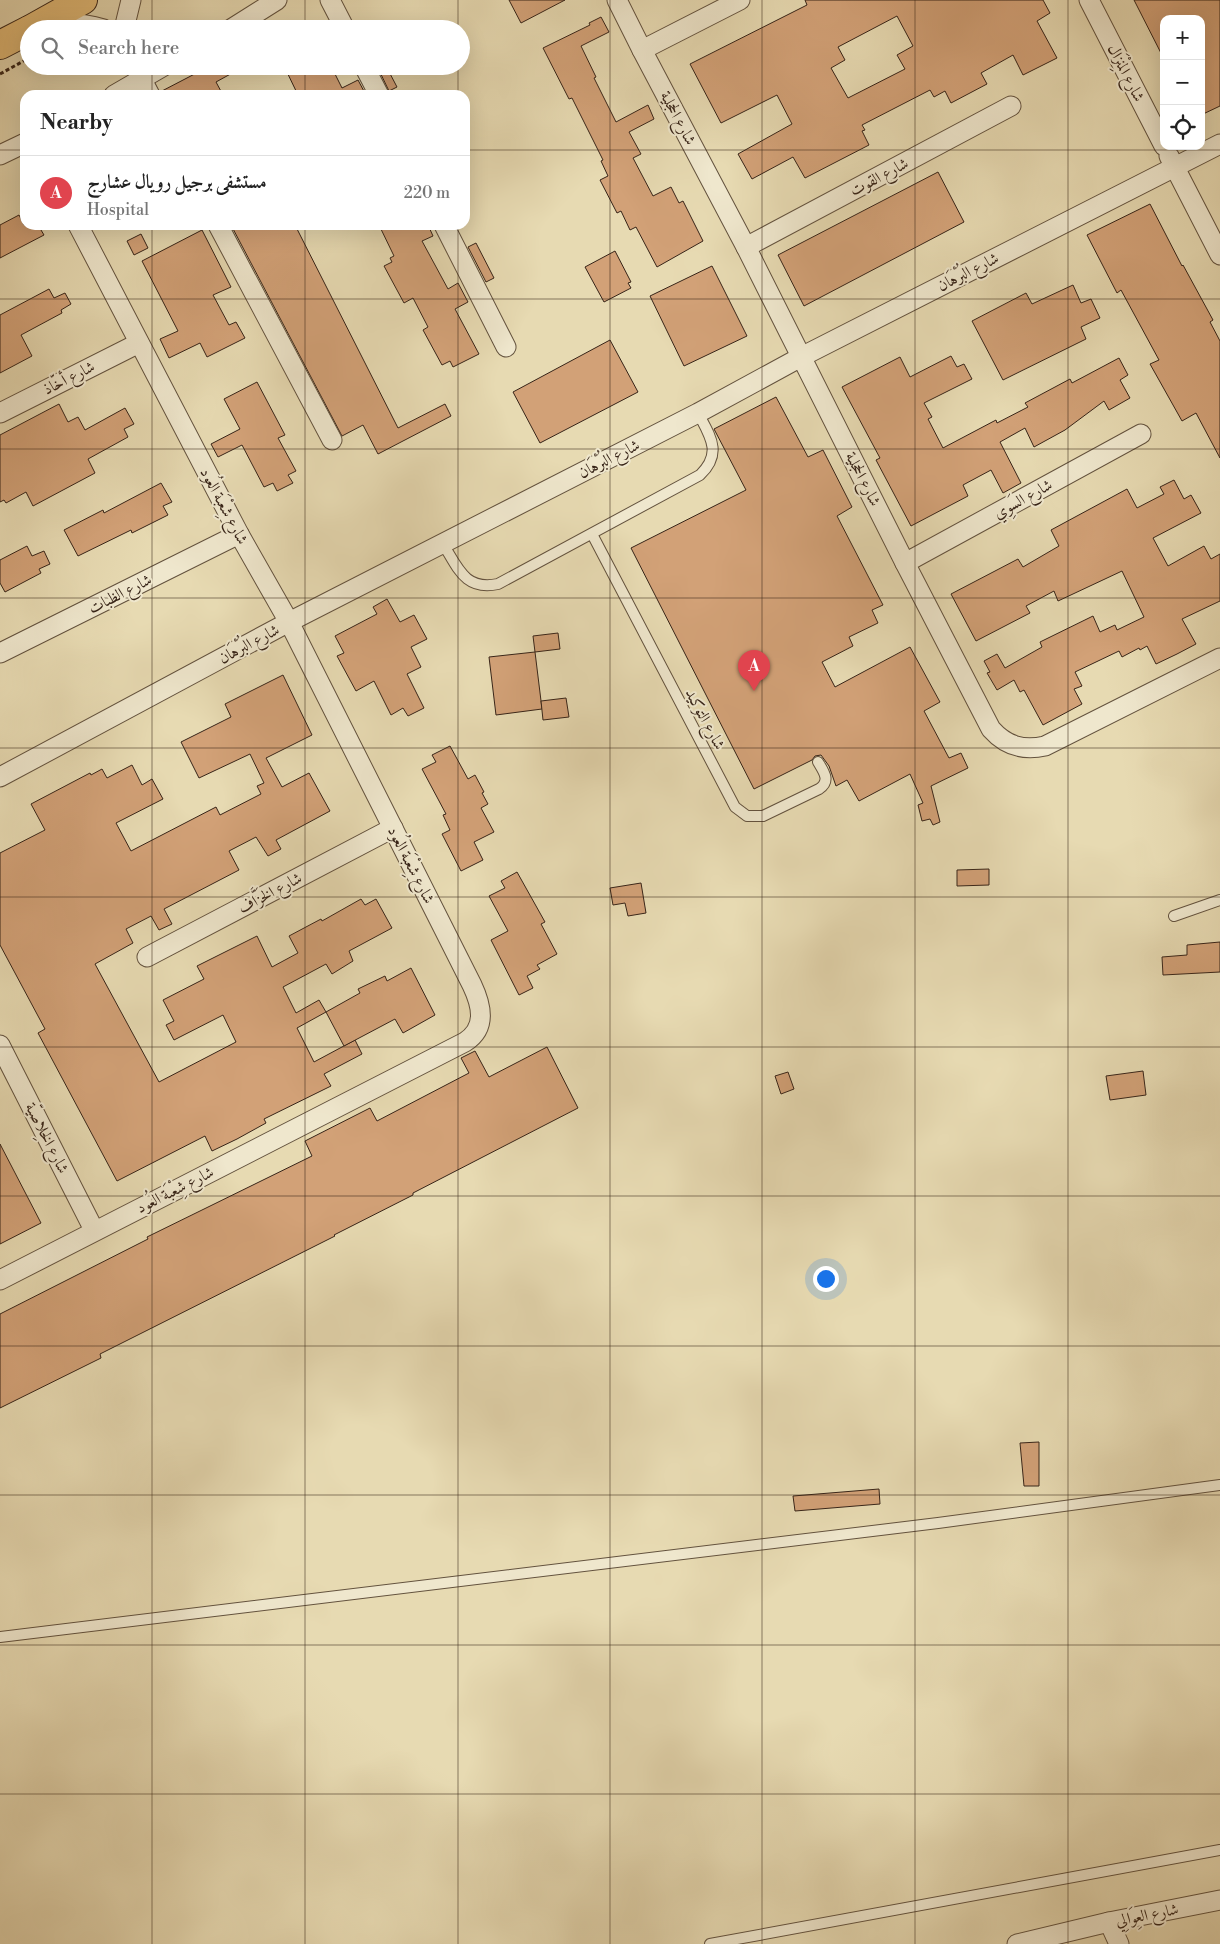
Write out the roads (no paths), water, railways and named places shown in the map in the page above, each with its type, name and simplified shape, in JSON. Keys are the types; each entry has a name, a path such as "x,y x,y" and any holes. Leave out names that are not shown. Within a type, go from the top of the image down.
{"main road":[{"path":"47,20 83,0"},
{"path":"0,45 20,35"}],"street":[{"path":"126,20 130,0"},
{"path":"245,20 277,0"},
{"path":"330,0 340,20"},
{"name":"شارع الحجلية","path":"617,0 746,247 991,729 1006,743 1015,746 1035,748 1045,746 1220,658"},
{"path":"642,50 740,0"},
{"name":"شارع المِنْزَال","path":"1089,0 1160,138"},
{"path":"369,75 376,90"},
{"path":"123,90 142,80"},
{"name":"شارع القوت","path":"746,247 1011,106"},
{"name":"شارع البُرْهَان","path":"0,777 289,622 698,413 801,357 1220,144"},
{"path":"0,155 20,145"},
{"name":"شارع المِنْزَال","path":"1166,150 1220,255"},
{"name":"شارع شِعْبَة العُود","path":"0,1280 94,1230 464,1042 476,1032 481,1019 480,1005 476,993 289,622 239,534 81,230"},
{"path":"221,230 332,440"},
{"path":"447,230 506,347"},
{"name":"شارع أخّاذ","path":"0,413 138,343"},
{"name":"شارع السَوِي","path":"905,563 1141,434"},
{"name":"شارع الظبات","path":"0,653 239,534"},
{"name":"شارع الخَزَّاف","path":"147,957 393,828"},
{"name":"شارع الخِلاصيّة","path":"0,1045 94,1230"},
{"name":"شارع العِوَالِي","path":"1017,1944 1110,1922 1220,1900"},
{"path":"1110,1922 1119,1944"}],"lane":[{"path":"443,544 467,580 476,585 498,584 693,479 706,469 711,462 713,446 698,413"},
{"name":"شارع التوكيد","path":"592,534 735,807 747,816 763,816 819,789 825,783 826,778 818,762"},
{"path":"1174,916 1220,900"},
{"path":"0,1637 928,1524 1220,1485"},
{"path":"710,1944 1220,1850"}],"place":[{"name":"مستشفى برجيل رويال عشارج","path":"754,691"}]}
